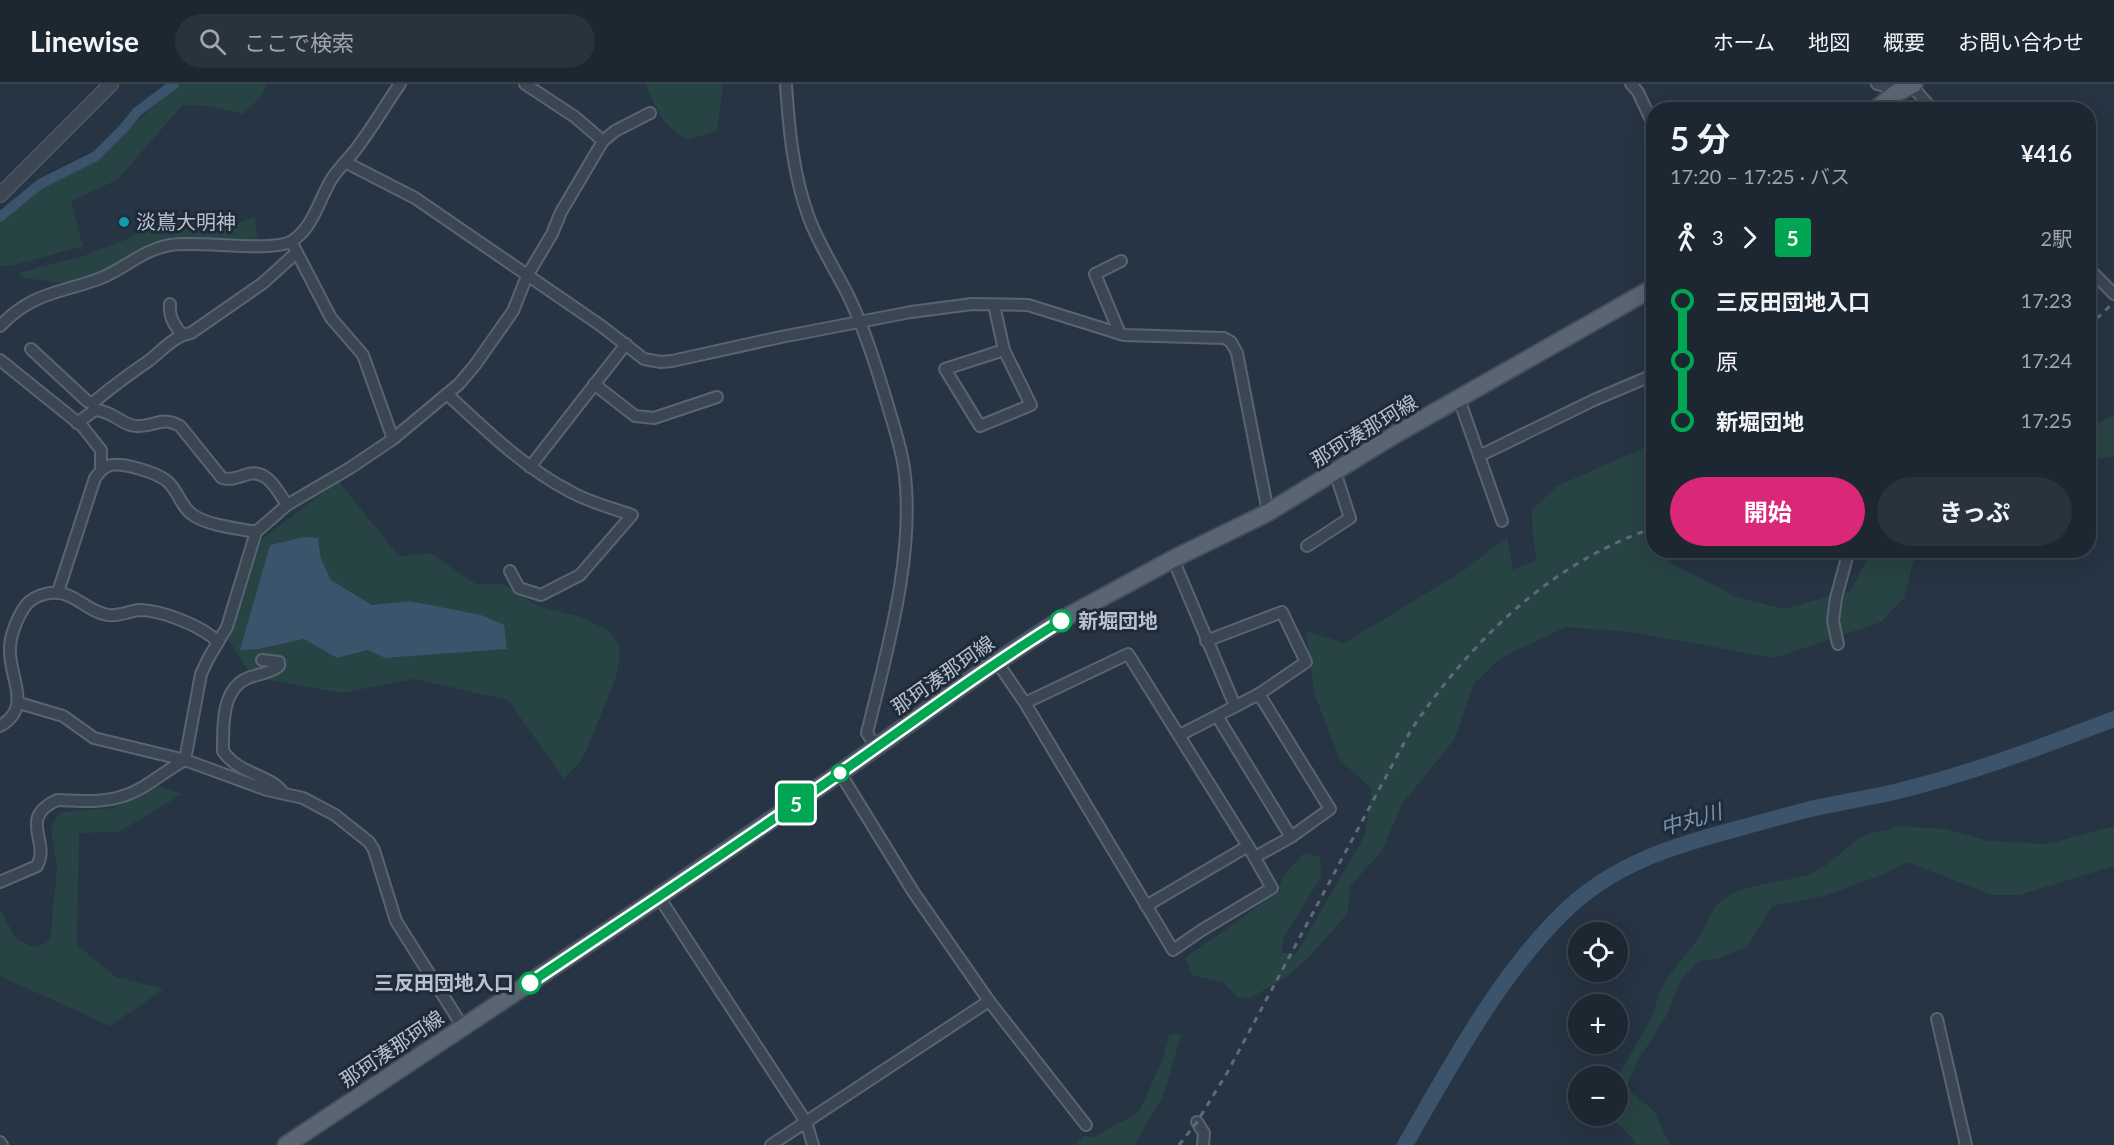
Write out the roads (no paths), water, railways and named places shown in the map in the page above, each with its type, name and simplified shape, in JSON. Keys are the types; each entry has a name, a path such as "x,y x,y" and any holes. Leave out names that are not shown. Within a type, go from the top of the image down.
{"main road":[{"path":"1885,102 1912,85"},
{"name":"那珂湊那珂線","path":"286,1145 659,897 1059,621 1173,559 1268,512 1396,434 1646,292"}],"street":[{"path":"0,195 111,84"},
{"path":"0,326 35,299 102,278 145,252 171,244 265,245 291,242 308,224 331,179 400,84"},
{"path":"525,84 574,117 603,141"},
{"path":"786,84 793,153 808,215 815,236 848,297 879,378 899,445 906,487 900,579 886,658 867,733 876,747"},
{"path":"1631,84 1638,92 1646,109"},
{"path":"1877,84 1896,93"},
{"path":"1912,85 1926,102"},
{"path":"185,760 201,674 227,627 256,532 287,505 351,468 393,439 447,394 475,365 513,311 527,276 603,141 615,131 650,113"},
{"path":"345,162 415,198 600,325 644,359 672,361 781,337 911,312 962,305 994,304 1035,307 1120,334 1224,338 1231,342 1237,353 1268,512"},
{"path":"291,242 332,318 363,355 393,439"},
{"path":"77,423 116,382 182,335 191,333 263,283 296,253"},
{"path":"1120,334 1095,274 1121,261"},
{"path":"2096,276 2114,294"},
{"path":"170,304 169,314 182,335"},
{"path":"994,304 1004,350 1031,405 980,426 945,369 1004,350"},
{"path":"530,467 626,344"},
{"path":"31,349 94,407 112,413 123,422 137,427 166,420 180,426 216,474 231,480 251,473 264,476 271,481 287,505"},
{"path":"0,360 77,423 101,450 101,470"},
{"path":"1479,456 1594,400 1646,378"},
{"path":"594,384 635,416 654,418 717,397"},
{"path":"447,394 513,455 530,467 573,493 632,515 580,576 541,595 519,588 510,571"},
{"path":"1459,399 1502,521"},
{"path":"58,592 95,478 107,466 116,464 156,474 172,485 181,504 202,520 256,532"},
{"path":"1307,546 1350,518 1335,472"},
{"path":"1838,644 1833,621 1836,598 1847,558"},
{"path":"1173,559 1194,606 1206,641 1236,706"},
{"path":"0,726 12,718 18,703 10,658 12,636 24,607 32,598 58,592 76,598 101,614 111,616 137,610 161,614 202,629 218,642"},
{"path":"1180,735 1259,694 1306,662 1282,612 1206,641"},
{"path":"997,662 1025,703 1173,950 1272,888 1180,735 1128,654 1025,703"},
{"path":"262,660 279,662 279,666 248,678 235,687 228,700 224,718 223,751 236,766 276,784 283,794"},
{"path":"1255,857 1291,837 1330,810 1259,694"},
{"path":"18,703 63,716 94,738 185,760 283,794 303,798 335,815 369,843 374,850 396,921 463,1027"},
{"path":"1217,716 1291,837"},
{"path":"0,882 37,866 40,860 35,827 37,818 49,804 57,800 111,800 124,796 140,789 185,760"},
{"path":"840,773 914,893 989,1001 1086,1125"},
{"path":"1146,906 1248,846"},
{"path":"659,897 806,1122 813,1145"},
{"path":"771,1145 989,1001"},
{"path":"1937,1019 1966,1145"},
{"path":"1197,1122 1204,1133 1203,1145"}],"water":[{"path":"303,537 318,538 321,559 331,580 372,605 409,601 481,615 504,625 507,649 385,658 368,650 337,658 304,639 259,649 240,650 270,545"}],"waterway":[{"path":"0,217 40,184 96,156 137,112 174,84"},
{"name":"中丸川","path":"1405,1145 1478,1022 1519,962 1566,910 1605,880 1647,858 1693,841 1809,809 1890,793 1947,778 2114,719"}],"railway":[{"path":"2096,319 2114,302"},
{"path":"1179,1145 1197,1122 1227,1073 1411,730 1435,697 1487,636 1547,584 1580,562 1615,543 1646,531"}],"place":[{"name":"淡嶌大明神","path":"124,222"},
{"name":"新堀団地","path":"1061,621"},
{"name":"三反田団地入口","path":"530,983"}]}
